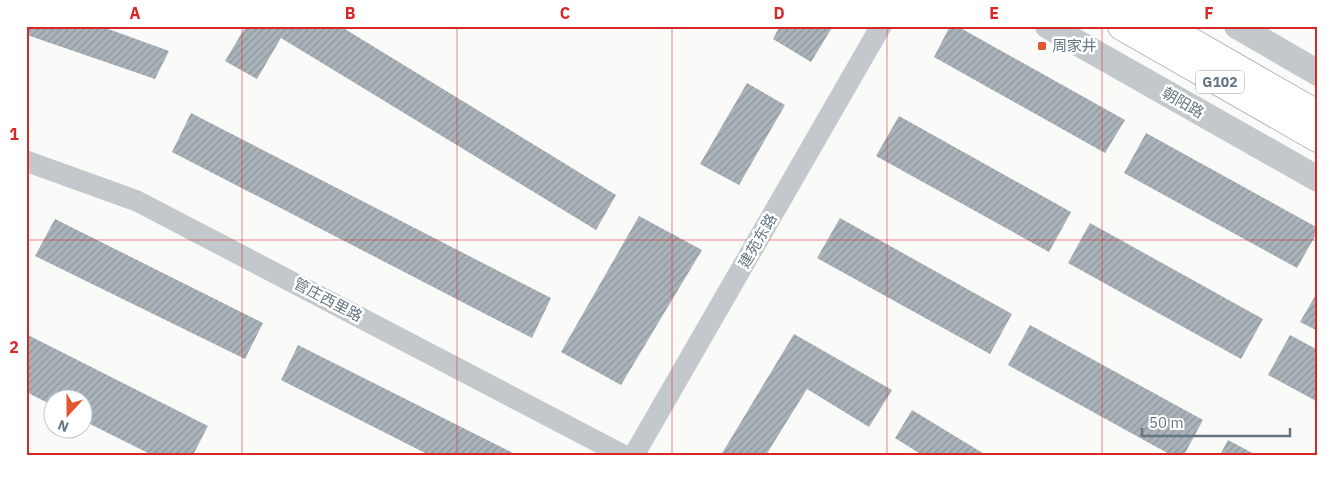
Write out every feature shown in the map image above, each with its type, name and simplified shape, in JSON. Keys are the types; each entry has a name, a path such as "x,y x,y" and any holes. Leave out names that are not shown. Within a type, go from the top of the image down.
{"highway":[{"name":"G102","path":"1122,26 1318,138"},
{"name":"G102","path":"1163,26 1318,115"}],"street":[{"name":"建苑东路","path":"634,455 881,26"},
{"name":"朝阳路","path":"1048,26 1318,180"},
{"path":"1237,26 1318,72"},
{"name":"管庄西里路","path":"26,161 137,200 622,455"}],"building":[{"path":"30,26 100,26 169,51 155,79 27,35"},
{"path":"246,26 340,26 616,195 596,230 281,38 257,79 225,61"},
{"path":"780,26 833,26 811,62 773,39"},
{"path":"950,26 957,26 1125,120 1105,153 934,57"},
{"path":"747,83 785,105 739,185 700,164"},
{"path":"191,113 551,298 532,338 172,152"},
{"path":"899,116 1071,212 1049,252 876,156"},
{"path":"1146,133 1318,228 1297,268 1124,173"},
{"path":"639,216 702,250 621,385 561,352"},
{"path":"840,218 1012,314 990,354 817,258"},
{"path":"55,219 263,323 245,359 35,256"},
{"path":"1090,223 1263,319 1241,359 1068,263"},
{"path":"1318,291 1318,331 1300,322"},
{"path":"1030,325 1203,420 1184,455 1171,455 1008,365"},
{"path":"26,334 208,426 193,455 152,455 92,425 92,388 42,388 42,400 26,392"},
{"path":"794,334 892,390 869,427 807,389 766,455 721,455"},
{"path":"1290,335 1318,350 1318,402 1268,375"},
{"path":"298,345 517,455 429,455 281,380"},
{"path":"912,410 986,455 922,455 895,438"},
{"path":"1228,440 1256,455 1220,455"}],"place":[{"name":"周家井","path":"1042,46"}]}
